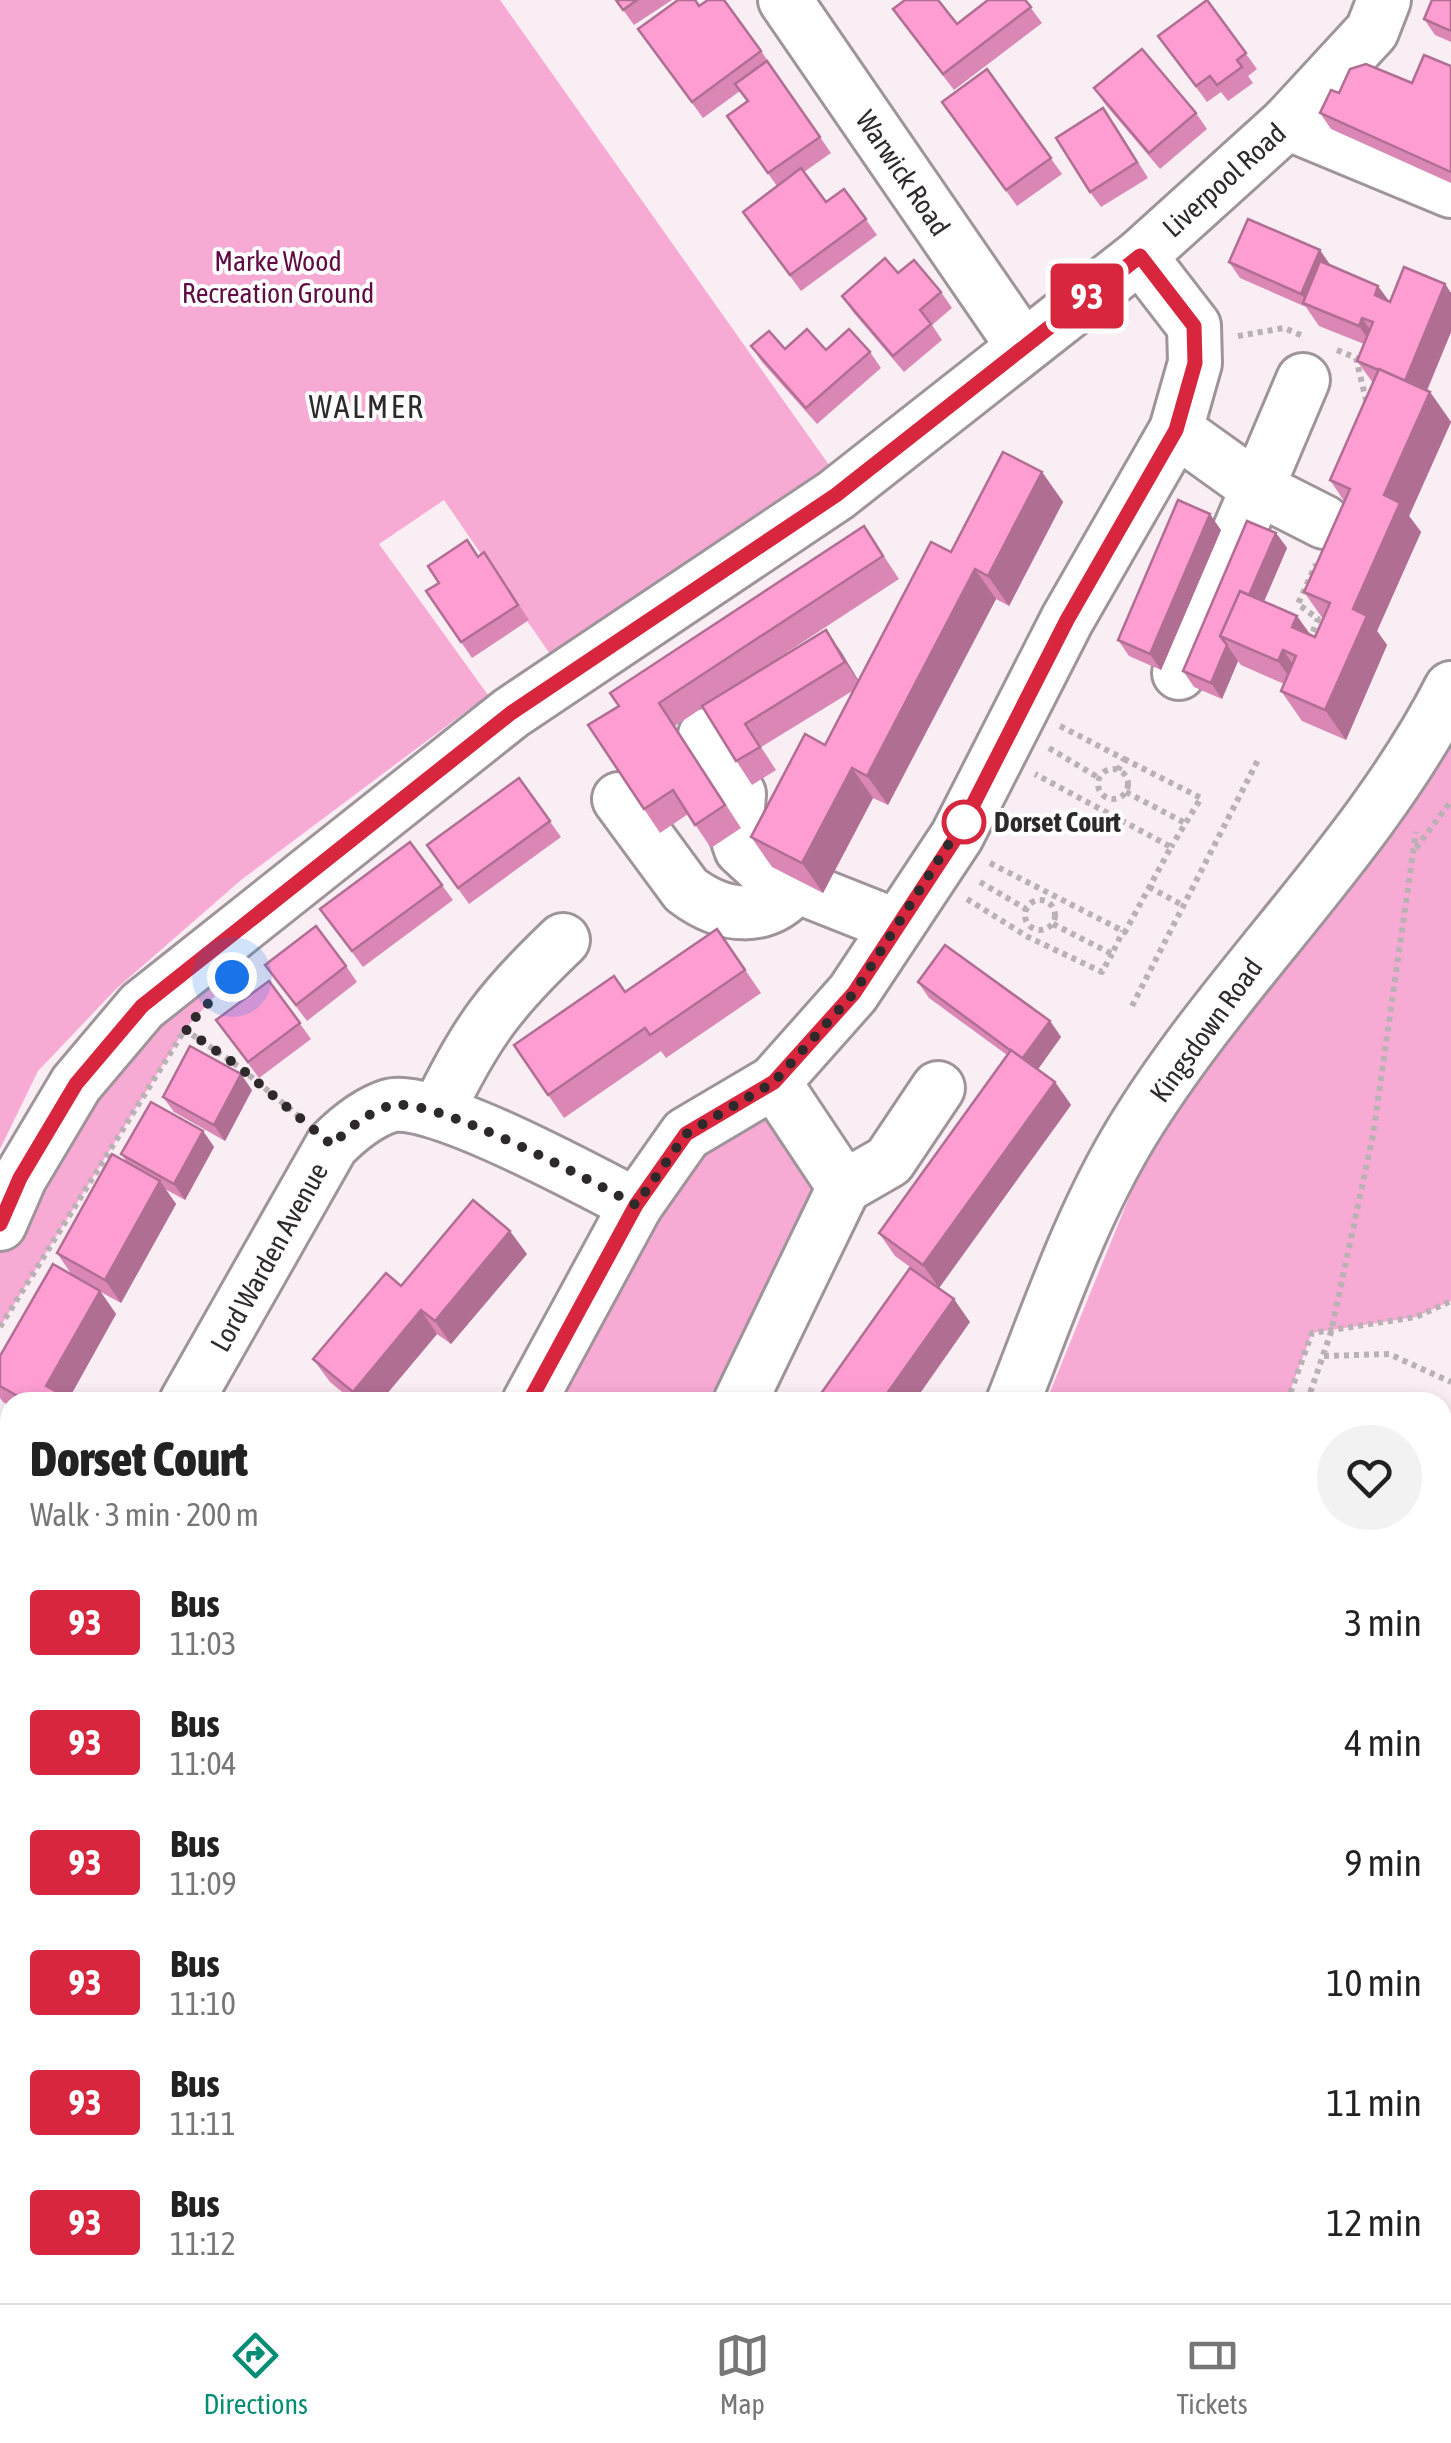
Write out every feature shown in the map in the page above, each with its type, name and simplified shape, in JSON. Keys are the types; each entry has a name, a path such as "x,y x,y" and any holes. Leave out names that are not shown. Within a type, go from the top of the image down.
{"street":[{"name":"Warwick Road","path":"785,0 1022,345"},
{"name":"Liverpool Road","path":"0,1224 20,1178 76,1084 164,1018 511,713 836,495 1140,256 1287,122 1372,31 1384,0"},
{"path":"1287,122 1451,191"},
{"path":"534,1392 636,1205 686,1134 774,1082 854,993 897,926 964,861 1023,751 1067,620 1176,430 1195,363 1194,326 1140,256"},
{"path":"1179,673 1303,380"},
{"path":"1176,430 1257,488 1324,522"},
{"name":"Kingsdown Road","path":"1017,1392 1072,1250 1132,1132 1204,1028 1400,777 1451,688"},
{"path":"705,735 739,794 736,834 741,848 768,874 897,926"},
{"path":"619,799 686,890 699,900 733,910 768,912 796,886"},
{"path":"438,1111 470,1044 505,996 563,940"},
{"path":"774,1082 844,1188"},
{"path":"745,1392 844,1188 889,1161 938,1088"},
{"name":"Lord Warden Avenue","path":"192,1392 332,1145 349,1128 391,1104 438,1111 636,1205"}],"path":[{"path":"966,898 1028,936 1102,972 1200,798 1056,724"},
{"path":"1023,751 1099,778"},
{"path":"1023,751 1097,808 1171,847"},
{"path":"1132,1006 1258,758"},
{"path":"1118,770 1124,759"},
{"path":"1099,778 1105,771 1118,770 1126,777 1126,792"},
{"path":"1097,808 1104,795 1099,778"},
{"path":"1126,792 1185,823"},
{"path":"1104,795 1113,799 1126,792"},
{"path":"1311,1392 1331,1332 1373,1136 1415,849 1451,801"},
{"path":"964,861 1123,931"},
{"path":"964,861 1026,909"},
{"path":"1149,887 1184,906"},
{"path":"1050,898 1056,914 1053,924 1045,930 1033,928 1026,918 1026,909 1034,902 1050,898"},
{"path":"1053,924 1112,954"},
{"path":"1028,936 1033,928"},
{"path":"164,1018 197,1016"},
{"path":"164,1018 238,1066 332,1145"},
{"path":"0,1328 164,1018"},
{"path":"1291,1392 1312,1333 1416,1317 1451,1301"},
{"path":"1324,1356 1389,1354 1451,1382"}],"green space":[{"name":"Marke Wood Recreation Ground","path":"0,0 500,0 829,465 550,654 444,500 379,544 488,695 241,880 116,989 38,1071 0,1149"},
{"path":"1451,688 1451,1301 1416,1317 1312,1333 1290,1392 1050,1392 1150,1146"},
{"path":"279,925 185,1029 0,1327 0,1224 76,1084"},
{"path":"774,1082 844,1187 745,1392 534,1391 636,1205"}],"building":[{"path":"616,0 637,0 623,10"},
{"path":"678,0 695,0 699,6 708,0 724,0 761,51 692,102 638,29"},
{"path":"905,0 938,0 957,24 988,0 1025,0 1031,7 943,74 893,9"},
{"path":"1207,0 1246,53 1237,60 1242,67 1217,85 1210,76 1196,86 1158,36"},
{"path":"1432,0 1451,0 1451,31 1424,19"},
{"path":"1142,49 1196,113 1149,153 1094,88"},
{"path":"1424,55 1451,66 1451,172 1320,113 1331,90 1339,93 1350,69 1366,64 1412,83"},
{"path":"767,61 820,137 768,173 727,116 748,101 735,84"},
{"path":"987,69 1051,158 1006,190 942,102"},
{"path":"1103,108 1137,162 1090,192 1056,138"},
{"path":"801,168 826,202 844,189 866,219 790,275 743,212"},
{"path":"1248,219 1320,250 1301,294 1229,262"},
{"path":"885,258 898,273 914,260 941,292 920,310 931,324 893,356 842,296"},
{"path":"1320,261 1378,286 1375,295 1390,302 1404,267 1445,284 1405,381 1357,361 1373,322 1362,318 1359,326 1303,303"},
{"path":"807,329 826,350 849,329 870,352 806,408 751,346 769,331 785,349"},
{"path":"1379,369 1430,392 1384,495 1400,503 1353,609 1367,616 1325,710 1281,691 1296,656 1283,650 1278,661 1220,636 1240,591 1297,616 1292,627 1315,637 1330,603 1304,592 1350,489 1330,480"},
{"path":"1003,452 1042,472 988,576 975,569 867,776 852,768 802,863 751,837 805,734 825,745 931,542 951,552"},
{"path":"1178,500 1210,514 1150,654 1118,640"},
{"path":"1247,521 1276,533 1249,595 1240,591 1220,636 1227,645 1211,683 1183,671"},
{"path":"864,526 883,556 659,703 725,805 695,825 673,790 644,809 588,725 619,706 610,693"},
{"path":"467,540 478,557 484,552 518,605 461,642 426,591 439,583 428,566"},
{"path":"826,630 845,662 745,724 760,747 736,761 702,706"},
{"path":"519,778 550,821 458,888 427,845"},
{"path":"410,842 442,885 352,951 320,909"},
{"path":"316,926 346,966 296,1005 265,965"},
{"path":"717,929 745,970 650,1035 645,1028 548,1095 514,1045 614,976 625,992"},
{"path":"945,945 1050,1021 1022,1059 918,982"},
{"path":"269,981 300,1023 248,1062 216,1020"},
{"path":"190,1046 241,1074 214,1125 163,1097"},
{"path":"1011,1050 1055,1082 923,1265 879,1233"},
{"path":"151,1102 203,1131 174,1184 121,1154"},
{"path":"112,1154 160,1181 105,1280 57,1253"},
{"path":"473,1200 510,1231 435,1321 421,1310 353,1392 313,1359 386,1273 401,1286"},
{"path":"53,1264 100,1291 46,1386 57,1392 10,1392 0,1386 0,1356"},
{"path":"910,1268 954,1299 888,1392 822,1392"}],"bus line":[{"name":"93","path":"0,1224 20,1178 76,1084 142,1006 511,713 836,495 1140,256 1194,326 1195,363 1176,430 1067,620 957,836 854,993 774,1082 686,1134 636,1205 534,1392"}],"place":[{"name":"Dorset Court","path":"964,822"}],"district":[{"name":"WALMER","path":"367,407"}],"route":[{"path":"232,977 185,1029 238,1066 332,1145 349,1128 391,1104 438,1111 636,1205 686,1134 774,1082 854,993 971,809 964,822"}]}
